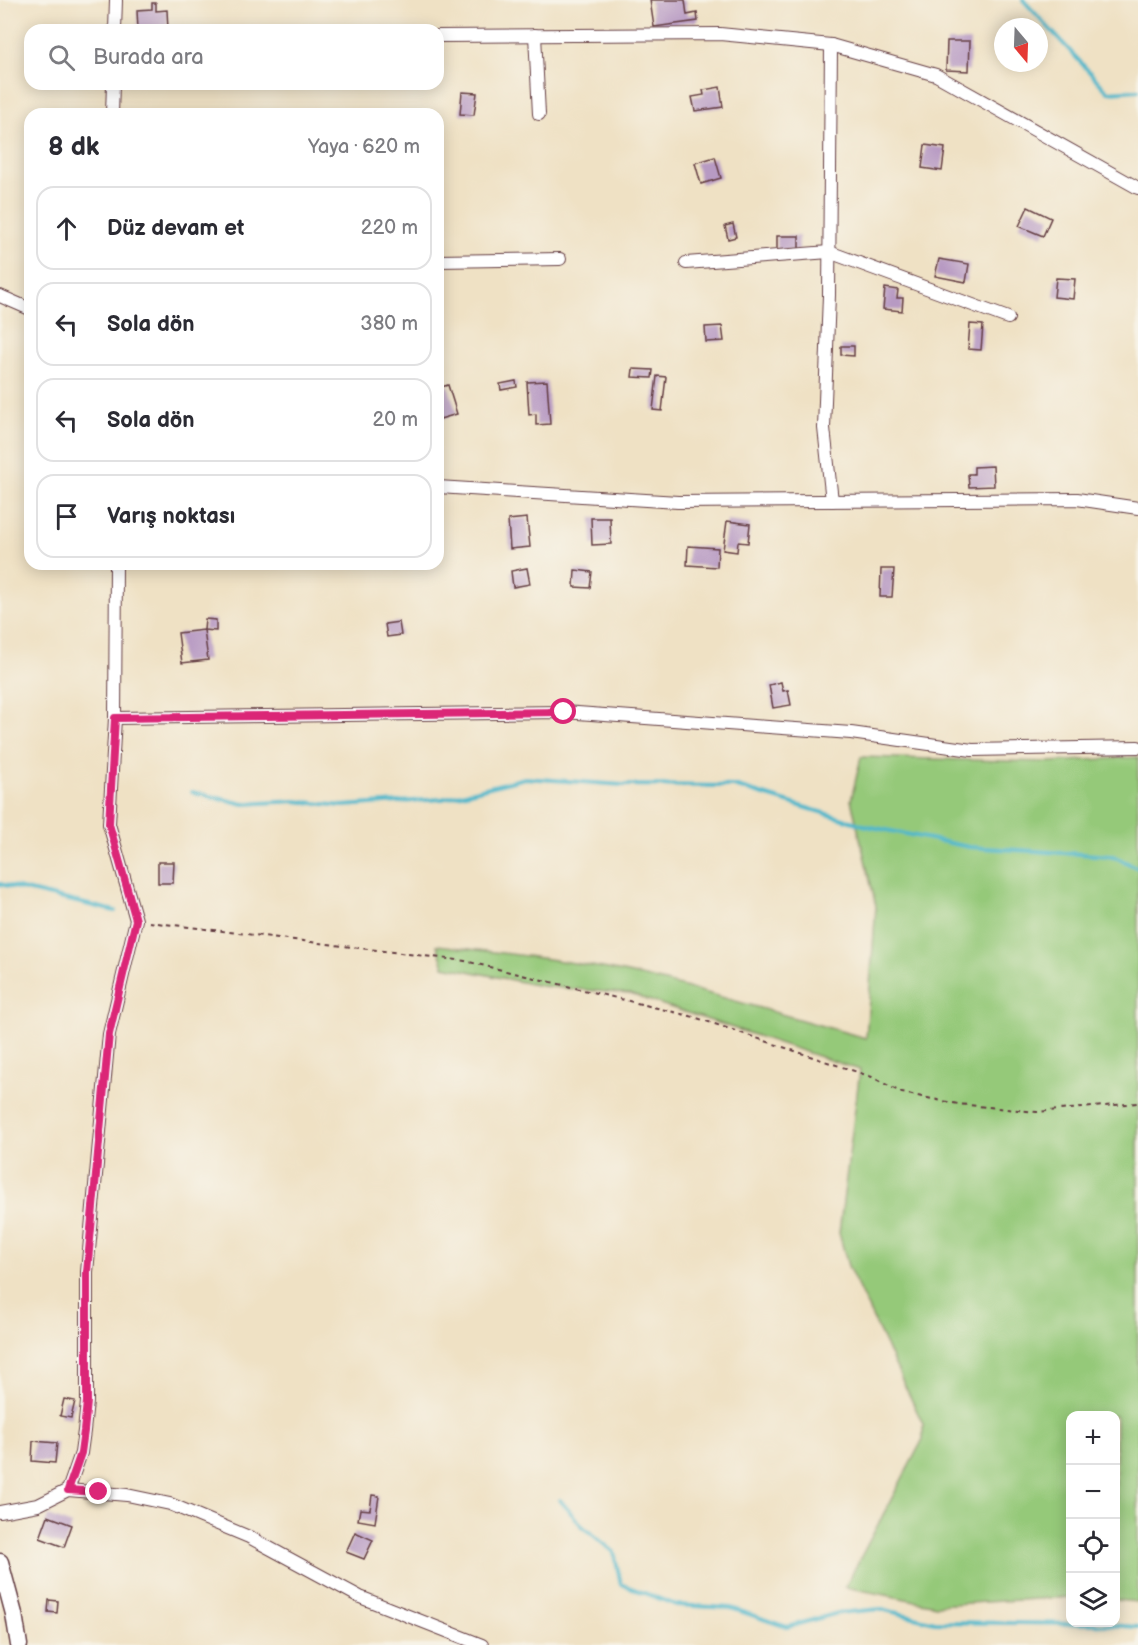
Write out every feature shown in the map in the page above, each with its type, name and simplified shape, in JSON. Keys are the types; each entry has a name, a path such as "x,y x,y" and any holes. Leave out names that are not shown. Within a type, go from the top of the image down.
{"street":[{"path":"115,24 116,0"},
{"path":"444,36 720,34 831,45 936,75 1138,188"},
{"path":"535,35 539,114"},
{"path":"831,45 824,428 832,501"},
{"path":"112,108 113,90"},
{"path":"686,263 829,252 1008,318"},
{"path":"444,261 560,259"},
{"path":"0,296 24,306"},
{"path":"444,487 678,502 1077,499 1138,508"},
{"path":"68,1490 81,1453 87,1402 87,1272 109,1034 136,920 109,824 115,718 116,570"},
{"path":"115,718 564,712 851,733 972,750 1138,747"},
{"path":"0,1512 38,1505 68,1490 127,1495 170,1504 249,1537 360,1597 482,1645"},
{"path":"0,1562 14,1614 19,1645"}],"path":[{"path":"136,920 465,961 694,1017 872,1077 902,1093 958,1104 1037,1112 1138,1103"}],"green space":[{"path":"861,757 1049,762 1138,757 1138,1602 1120,1600 1120,1411 1066,1411 1066,1597 936,1605 845,1587 923,1439 923,1424 848,1266 839,1233 860,1070 630,994 541,986 444,966 437,945 608,969 662,981 866,1038 876,906 851,800"}],"building":[{"path":"650,0 685,0 687,15 697,13 698,21 654,27"},
{"path":"152,3 156,3 156,11 167,10 168,24 138,24 137,10 152,9"},
{"path":"947,41 970,41 969,71 946,70"},
{"path":"720,87 723,107 695,111 692,97 704,95 703,90"},
{"path":"462,92 477,93 474,115 460,114"},
{"path":"925,145 945,148 942,171 922,168"},
{"path":"715,157 721,178 701,184 695,163"},
{"path":"1028,207 1051,218 1043,236 1019,226"},
{"path":"733,224 736,237 728,239 725,226"},
{"path":"777,236 799,236 799,251 777,251"},
{"path":"939,259 969,264 966,282 935,276"},
{"path":"1056,278 1075,279 1073,299 1054,297"},
{"path":"885,288 898,290 897,298 903,298 902,311 883,309"},
{"path":"970,324 983,325 981,350 968,349"},
{"path":"722,326 724,341 706,342 705,327"},
{"path":"841,346 854,346 854,356 841,355"},
{"path":"633,369 653,370 652,378 632,377"},
{"path":"657,376 666,377 662,411 653,410"},
{"path":"516,381 517,387 501,390 500,384"},
{"path":"547,381 550,424 536,425 536,414 529,415 527,382"},
{"path":"448,385 457,414 444,418 444,386"},
{"path":"993,466 994,486 969,487 968,474 974,474 974,467"},
{"path":"527,518 530,547 510,549 508,520"},
{"path":"591,518 610,518 611,544 592,545"},
{"path":"727,521 750,524 748,543 738,542 737,552 723,550"},
{"path":"688,546 718,548 717,567 687,565"},
{"path":"527,568 530,584 513,587 511,571"},
{"path":"881,569 894,569 892,597 880,597"},
{"path":"575,570 592,572 590,588 574,587"},
{"path":"205,619 216,620 216,631 204,630"},
{"path":"399,622 401,635 387,637 385,624"},
{"path":"204,630 208,660 182,663 178,633"},
{"path":"781,682 783,691 788,690 791,705 773,708 769,685"},
{"path":"158,862 174,862 173,883 158,883"},
{"path":"64,1399 75,1401 71,1418 60,1416"},
{"path":"33,1441 57,1443 55,1463 32,1461"},
{"path":"372,1495 379,1496 375,1523 358,1520 360,1509 370,1510"},
{"path":"48,1516 72,1525 64,1547 40,1538"},
{"path":"355,1532 373,1540 364,1559 346,1552"},
{"path":"49,1600 58,1601 57,1613 48,1612"}],"waterway":[{"path":"1023,0 1108,92 1138,90"},
{"path":"192,792 244,804 295,801 343,806 442,799 525,778 623,785 734,786 867,826 969,847 1113,856 1138,868"},
{"path":"0,884 115,911"},
{"path":"560,1500 582,1526 614,1552 621,1584 676,1605 731,1608 787,1627 838,1613 881,1609 935,1622 1094,1624 1138,1627"}],"route":[{"path":"99,1492 68,1490 81,1453 87,1402 87,1272 109,1034 136,920 109,824 115,718 564,712"}]}
